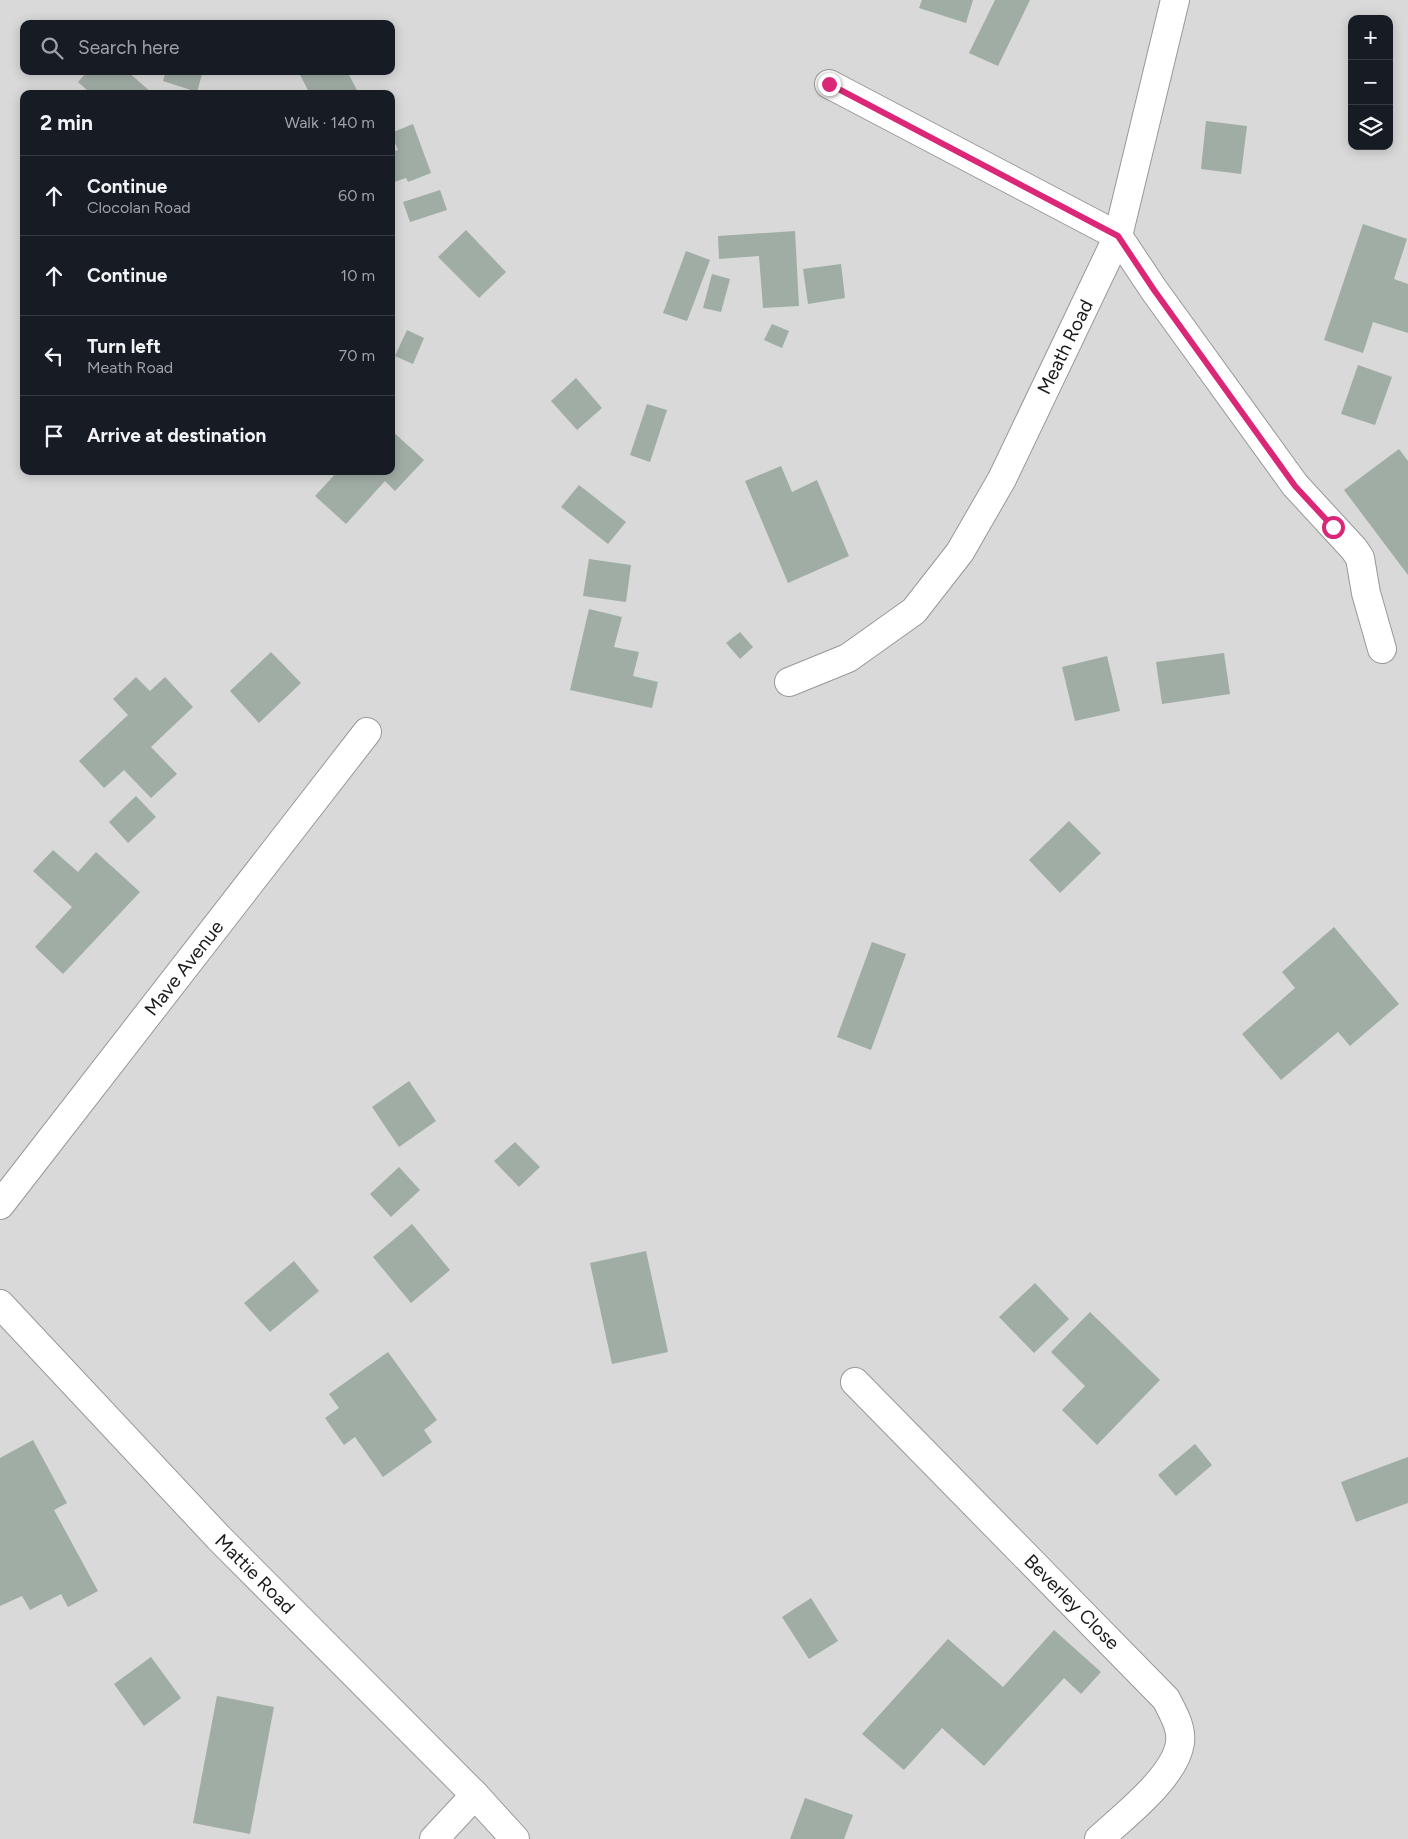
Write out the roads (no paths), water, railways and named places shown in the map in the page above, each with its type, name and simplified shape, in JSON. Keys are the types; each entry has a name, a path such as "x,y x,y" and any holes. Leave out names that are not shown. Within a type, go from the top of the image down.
{"street":[{"name":"Meath Road","path":"789,682 848,658 914,611 960,552 1002,479 1118,236 1175,0"},
{"path":"829,84 1118,236 1154,290 1295,486 1354,548 1360,558 1364,585 1382,649"},
{"name":"Mave Avenue","path":"0,1205 367,732"},
{"name":"Mattie Road","path":"0,1304 219,1538 475,1795 515,1839"},
{"name":"Beverley Close","path":"854,1382 1166,1699 1178,1723 1180,1742 1174,1760 1163,1779 1100,1839"},
{"path":"434,1839 475,1795"}]}
